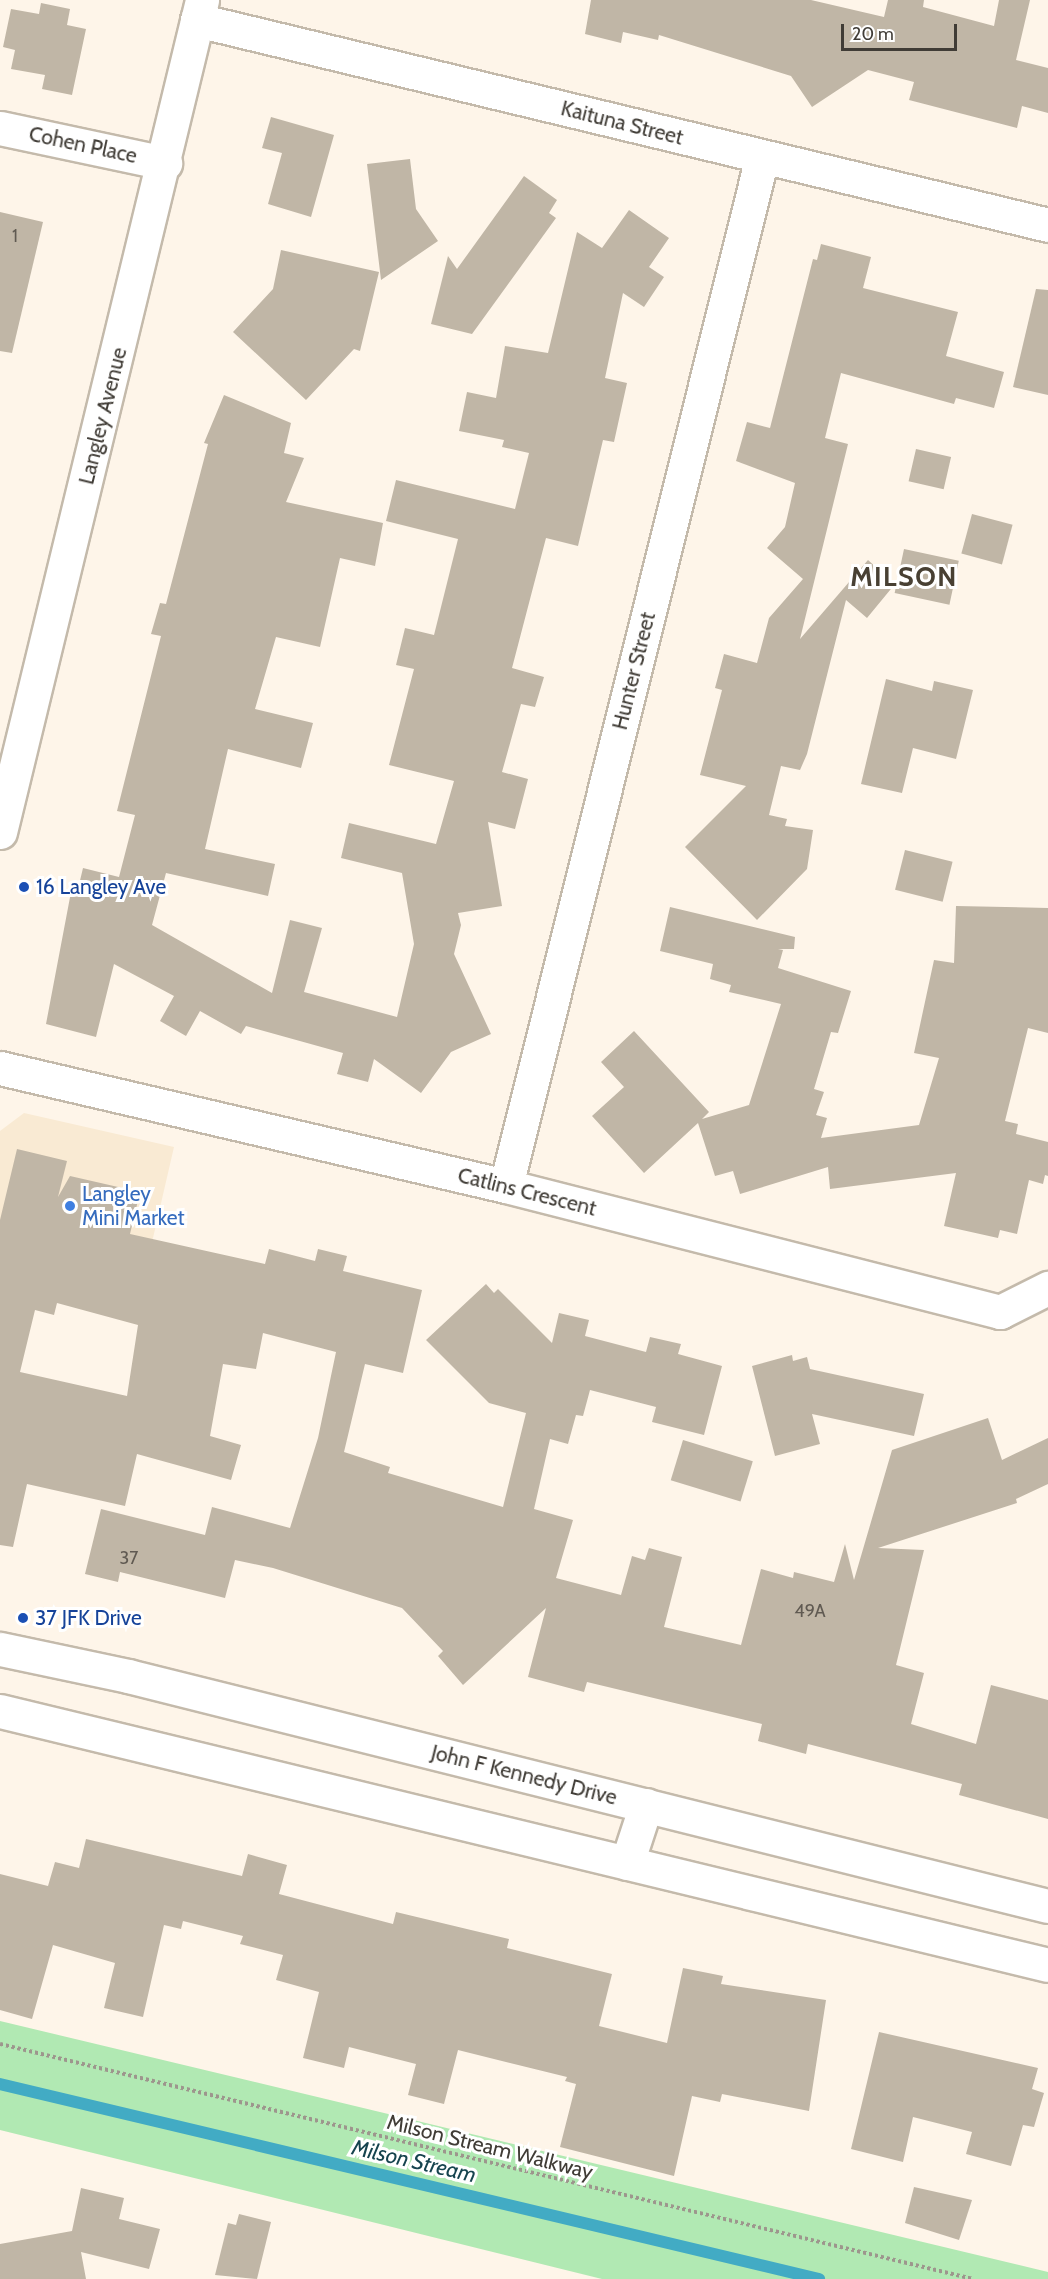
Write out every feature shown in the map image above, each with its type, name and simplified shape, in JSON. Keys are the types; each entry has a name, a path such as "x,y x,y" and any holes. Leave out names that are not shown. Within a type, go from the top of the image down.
{"street":[{"name":"Kaituna Street","path":"200,10 762,157 1048,225"},
{"name":"Langley Avenue","path":"0,832 165,162 200,10"},
{"name":"Cohen Place","path":"0,128 165,162"},
{"name":"Hunter Street","path":"506,1186 762,157"},
{"name":"Catlins Crescent","path":"0,1068 506,1186 1000,1312 1048,1288"},
{"name":"John F Kennedy Drive","path":"0,1649 128,1676 1048,1906"},
{"path":"0,1711 1048,1965"},
{"path":"627,1863 646,1806"}],"path":[{"name":"Milson Stream Walkway","path":"0,2044 973,2279"}],"shaded area":[{"path":"24,1113 174,1147 144,1277 0,1242 0,1131"}],"green space":[{"path":"0,2021 1048,2272 1048,2279 602,2279 0,2130"}],"building":[{"path":"591,0 811,0 884,17 888,0 924,0 923,7 994,26 999,0 1030,0 1016,60 1048,68 1048,113 1022,106 1017,128 909,100 914,82 868,70 812,107 791,76 659,35 658,40 623,32 621,43 585,34"},
{"path":"41,3 70,9 67,25 86,29 72,95 42,89 45,75 11,69 15,50 3,47 11,9 39,14"},
{"path":"271,117 334,135 311,217 268,204 282,153 262,148"},
{"path":"410,159 416,209 438,241 381,280 367,164"},
{"path":"524,176 557,200 549,213 556,218 472,334 431,324 448,256 457,269"},
{"path":"629,210 669,238 649,267 664,277 644,307 623,293 605,378 627,383 614,442 603,440 578,546 546,538 512,668 544,677 535,707 521,704 502,772 528,779 515,829 488,822 502,906 458,913 461,925 454,954 491,1034 451,1052 421,1093 374,1059 368,1082 337,1074 343,1053 246,1026 241,1034 200,1011 186,1036 160,1021 174,996 114,964 96,1037 46,1024 71,892 77,893 83,868 119,877 135,815 117,811 161,636 151,634 160,603 166,604 208,444 204,443 224,395 291,423 284,453 304,458 286,502 383,523 375,566 340,558 320,647 276,637 255,709 313,723 301,768 228,749 205,849 275,864 268,896 166,873 152,925 272,993 290,920 322,928 304,992 397,1017 414,944 402,873 341,858 349,823 436,844 454,781 389,765 414,669 396,665 405,628 434,635 458,539 386,521 396,480 515,509 529,453 502,447 504,440 459,431 467,392 496,398 505,346 548,353 577,232 602,248"},
{"path":"0,212 43,222 12,353 0,351"},
{"path":"821,244 871,257 863,288 958,312 946,356 1004,372 994,408 956,398 954,404 841,373 825,438 848,444 800,639 868,560 895,584 867,618 846,600 807,754 800,770 781,766 769,815 787,819 785,826 813,830 807,869 757,920 685,847 746,786 700,775 722,690 715,688 724,654 757,663 769,618 803,579 767,548 785,527 795,483 736,461 747,422 770,428 813,259 817,260"},
{"path":"281,250 379,272 360,351 354,349 306,400 233,332 273,289"},
{"path":"1036,289 1048,290 1048,395 1013,387"},
{"path":"916,449 951,457 944,489 909,481"},
{"path":"972,514 1013,525 1002,564 961,554"},
{"path":"904,549 959,561 949,605 895,593"},
{"path":"886,679 932,691 934,681 973,690 956,759 913,748 902,793 861,784"},
{"path":"905,850 953,862 943,902 895,890"},
{"path":"956,906 1048,908 1048,1033 1028,1028 1005,1121 1018,1124 1016,1134 1048,1142 1048,1176 1045,1175 1043,1184 1029,1180 1017,1234 1000,1230 998,1238 944,1226 956,1173 830,1189 828,1167 740,1194 733,1171 715,1176 698,1123 644,1173 592,1116 624,1087 601,1062 634,1031 709,1112 702,1119 749,1105 781,1004 729,992 731,985 710,979 713,964 660,951 670,907 795,937 794,949 778,949 783,950 778,968 851,991 838,1033 831,1032 814,1089 824,1092 816,1115 827,1118 821,1138 919,1125 939,1058 914,1053 934,960 954,963"},
{"path":"17,1149 67,1161 58,1197 70,1176 140,1192 130,1234 265,1264 269,1249 315,1261 318,1249 347,1256 343,1271 422,1290 403,1373 365,1364 344,1452 390,1467 388,1473 503,1507 526,1413 489,1403 426,1340 486,1284 494,1293 498,1289 552,1343 559,1313 589,1320 585,1336 646,1352 650,1337 681,1344 678,1354 722,1366 704,1435 652,1422 656,1407 590,1390 583,1416 576,1415 568,1444 550,1439 534,1509 573,1520 556,1578 621,1595 632,1556 645,1560 649,1548 682,1557 664,1627 741,1645 761,1569 793,1578 794,1572 834,1582 845,1544 854,1580 892,1450 988,1418 1002,1460 1048,1438 1048,1484 1016,1499 1017,1503 878,1548 924,1550 896,1665 924,1673 911,1724 976,1744 991,1685 1048,1700 1048,1819 959,1795 962,1784 808,1744 806,1754 758,1741 762,1724 587,1682 584,1692 528,1677 546,1608 463,1685 438,1656 443,1651 402,1608 273,1568 235,1560 225,1598 120,1572 118,1582 85,1574 101,1509 205,1535 212,1507 290,1528 318,1438 336,1352 263,1333 256,1369 223,1364 210,1436 241,1445 231,1480 137,1454 125,1506 27,1484 13,1547 0,1545 0,1220","holes":["57,1303 138,1325 127,1396 20,1372 35,1310 54,1315"]},
{"path":"792,1355 793,1361 807,1357 810,1369 924,1394 914,1436 812,1414 820,1444 775,1456 752,1366"},
{"path":"683,1440 753,1461 741,1502 671,1480"},
{"path":"86,1839 242,1876 248,1854 287,1865 279,1894 393,1924 396,1912 509,1939 507,1948 612,1974 599,2026 667,2043 683,1968 723,1976 721,1984 826,2000 809,2111 722,2094 720,2102 692,2096 674,2176 560,2147 576,2084 565,2081 567,2077 458,2050 444,2104 408,2095 416,2064 349,2047 344,2068 303,2058 319,1992 276,1980 283,1955 240,1944 243,1936 183,1921 181,1929 164,1925 143,2017 104,2008 115,1963 53,1945 32,2019 0,2010 0,1874 48,1886 55,1862 79,1868"},
{"path":"879,2032 1038,2068 1032,2089 1044,2093 1034,2127 1023,2125 1011,2166 966,2154 972,2132 913,2117 903,2162 851,2149"},
{"path":"914,2187 972,2200 959,2240 905,2223"},
{"path":"81,2188 124,2198 119,2219 160,2229 149,2269 81,2252 86,2279 0,2279 0,2244 72,2231"},
{"path":"239,2214 271,2222 257,2279 215,2275 228,2223 236,2225"}],"waterway":[{"name":"Milson Stream","path":"0,2084 819,2279"}],"place":[{"name":"16 Langley Ave","path":"24,887"},
{"name":"Langley Mini Market","path":"70,1206"},
{"name":"37 JFK Drive","path":"23,1618"}],"district":[{"name":"MILSON","path":"904,577"}]}
